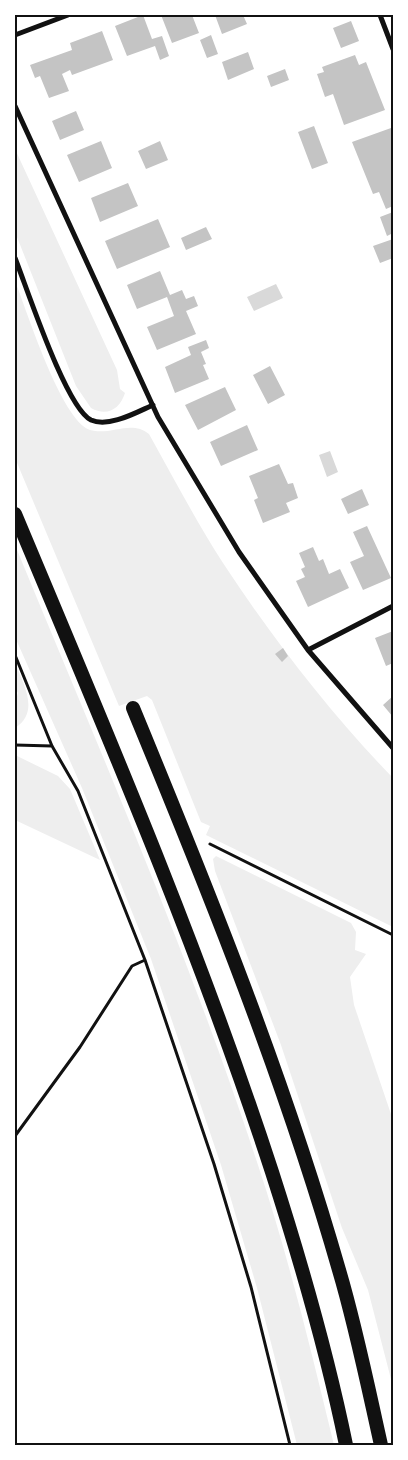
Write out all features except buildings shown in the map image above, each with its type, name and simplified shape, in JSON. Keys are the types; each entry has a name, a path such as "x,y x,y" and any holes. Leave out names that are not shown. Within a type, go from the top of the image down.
{"highway":[{"path":"15,514 176,905 226,1036 301,1263 334,1387 346,1445"},
{"path":"133,708 186,837 285,1098 340,1272 381,1445"}],"street":[{"path":"15,35 68,15"},
{"path":"380,15 393,49"},
{"path":"15,106 153,405 239,552 308,650 393,748"},
{"path":"15,258 65,386 78,410 92,421 104,422 129,415 153,405"},
{"path":"308,650 393,606"}],"path":[{"path":"15,655 52,746 78,791 145,960 214,1164 249,1278 290,1445"},
{"path":"15,745 52,746"},
{"path":"210,844 393,935"},
{"path":"15,1136 80,1047 132,966 145,960"}],"shaded area":[{"path":"15,149 117,370 120,389 125,393 120,403 112,410 102,412 91,408 76,386 15,232"},
{"path":"15,281 46,363 68,407 79,422 90,430 106,431 135,428 149,434 213,547 262,620 303,675 347,728 393,778 393,927 206,835 210,826 201,822 152,700 147,696 119,706 15,458"},
{"path":"276,284 283,298 254,311 247,297"},
{"path":"330,451 338,472 327,477 319,455"},
{"path":"15,545 142,851 230,1084 279,1232 308,1338 334,1445 297,1445 257,1288 221,1165 151,959 82,788 15,637"},
{"path":"15,663 26,689 28,706 23,722 15,728 15,703 18,693 15,687"},
{"path":"15,755 58,776 70,789 100,860 15,820"},
{"path":"216,856 351,923 356,932 355,950 366,954 350,977 354,1005 393,1120 393,1387 368,1290 342,1228 281,1045 215,871 213,859"}]}
